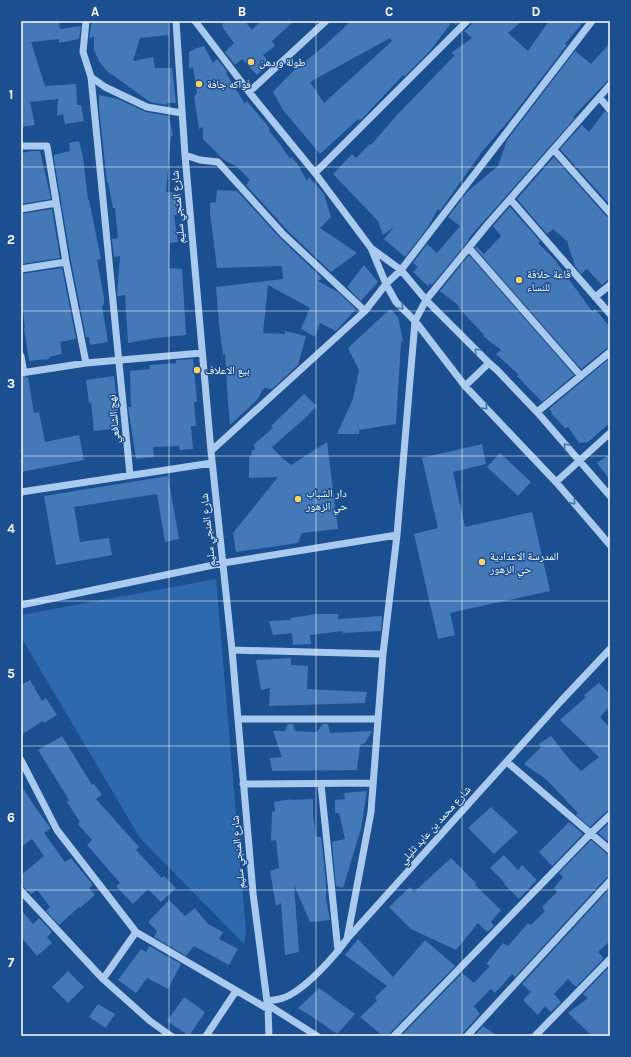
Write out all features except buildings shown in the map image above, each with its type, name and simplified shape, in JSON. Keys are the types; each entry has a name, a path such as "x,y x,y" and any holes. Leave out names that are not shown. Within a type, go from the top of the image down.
{"street":[{"name":"شارع المنجي سليم","path":"176,21 185,156 212,463 239,720 252,893 268,1005 269,1036"},
{"path":"195,21 249,92 315,173 371,248 386,284 396,302 415,321 465,386 556,482 610,545"},
{"path":"249,92 326,21"},
{"path":"315,173 466,21"},
{"path":"211,451 365,310 386,284 401,270 592,21"},
{"name":"نهج الشافعي","path":"84,22 83,52 91,76 130,475"},
{"path":"91,76 105,87 147,106 182,113"},
{"path":"347,939 371,812 383,654 397,535 415,321 426,300 510,198 610,85"},
{"path":"600,98 610,110"},
{"path":"21,146 47,146 66,262 86,364"},
{"path":"554,150 610,212"},
{"path":"185,156 200,160 218,162 283,234 365,310"},
{"path":"510,198 610,314"},
{"path":"21,209 56,203"},
{"path":"371,248 401,270 426,300 537,412 610,496"},
{"path":"470,248 581,376"},
{"path":"21,269 66,262"},
{"path":"595,297 610,285"},
{"path":"537,412 610,352"},
{"path":"21,356 22,373 119,360 202,353"},
{"path":"465,386 489,363"},
{"path":"556,482 610,433"},
{"path":"21,492 212,463"},
{"path":"21,605 223,563 397,535"},
{"name":"شارع محمد بن عايد تليلي","path":"268,1005 298,990 338,951 347,939 561,701 610,649"},
{"path":"232,650 383,654"},
{"path":"239,720 378,719"},
{"path":"21,760 57,830 136,932 236,991 268,1005 318,1036"},
{"path":"507,762 610,850"},
{"path":"243,784 373,782"},
{"path":"321,784 338,951"},
{"path":"394,1036 610,815"},
{"path":"467,1036 610,881"},
{"path":"21,891 103,979 150,1021 171,1036"},
{"path":"103,979 136,932"},
{"path":"535,1036 610,959"},
{"path":"206,1036 236,991"}],"shaded area":[{"path":"216,579 246,931 244,944 140,838 21,637 21,615"}],"place":[{"name":"طولة و دهن","path":"251,62"},
{"name":"فواكه جافة","path":"199,84"},
{"name":"قاعة حلاقة للنساء","path":"519,280"},
{"name":"بيع الاعلاف","path":"197,370"},
{"name":"دار الشباب حي الزهور","path":"298,499"},
{"name":"المدرسة الاعدادية حي الزهور","path":"482,562"}]}
